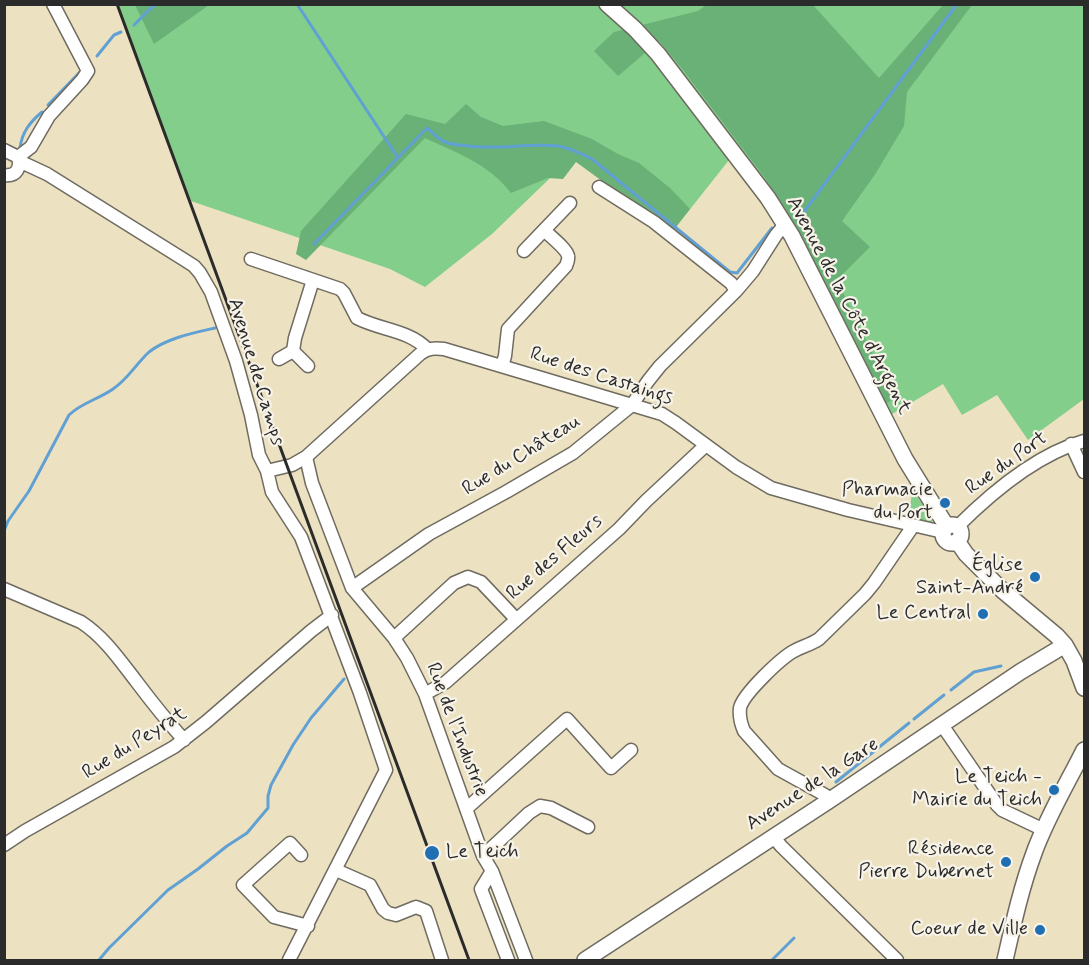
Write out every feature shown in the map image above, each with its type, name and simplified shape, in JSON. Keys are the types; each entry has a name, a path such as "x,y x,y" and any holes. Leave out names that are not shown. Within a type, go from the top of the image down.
{"main road":[{"name":"Avenue de la Côte d'Argent","path":"607,4 646,40 671,69 768,198 786,226 915,478 966,554 1002,590 1065,645 1078,668 1084,688"},
{"name":"Avenue de la Gare","path":"585,960 830,800 1020,672 1065,645"},
{"path":"1005,960 1022,889 1033,855 1084,750"}],"street":[{"path":"10,160 31,147 49,116 88,71 53,4"},
{"name":"Avenue de Camps","path":"10,160 47,174 194,266 200,273 211,292 236,361 259,455 267,471 272,492 302,537 332,615 386,770 289,960"},
{"path":"599,187 654,222 731,283 736,291"},
{"path":"525,251 570,202"},
{"name":"Rue du Château","path":"352,588 429,534 573,453 632,405 660,366 736,291 753,271 776,236 786,226"},
{"path":"502,366 508,329 566,266 568,261 565,250 544,230"},
{"path":"251,259 340,289 354,313 361,320 408,336 421,342 427,349 306,457 292,465 267,471"},
{"path":"293,351 314,280"},
{"name":"Rue des Castaings","path":"427,349 444,349 662,414 736,467 771,488 848,510 951,532"},
{"path":"279,359 293,351"},
{"path":"293,351 308,366"},
{"name":"Rue du Port","path":"951,532 1020,474 1071,444 1084,441"},
{"path":"1071,444 1084,472"},
{"name":"Rue des Fleurs","path":"424,694 446,682 619,529 706,445"},
{"name":"Rue de l'Industrie","path":"306,457 312,483 352,588 394,638 407,658 424,694 483,856 492,871 526,960"},
{"path":"830,800 778,769 744,731 741,725 740,708 749,692 772,669 792,652 819,639 865,594 913,525"},
{"path":"394,638 454,583 468,577 481,582 516,619"},
{"path":"4,589 91,628 106,642 183,740"},
{"name":"Rue du Peyrat","path":"4,845 183,740 332,615"},
{"path":"466,809 567,719 611,768 631,750"},
{"path":"942,725 997,805 1002,810 1044,830"},
{"path":"483,856 529,813 540,806 551,808 588,827"},
{"path":"773,836 789,855 897,960"},
{"path":"301,855 290,843 243,885 274,917 308,926"},
{"path":"336,870 370,885 383,909 388,913 396,915 416,907 426,911 442,960"},
{"path":"492,871 481,889 508,960"}],"green space":[{"path":"118,5 1084,5 1084,399 1028,440 997,395 962,415 943,384 882,420 778,226 729,160 672,232 573,156 492,234 425,287 390,269 191,201"},
{"path":"135,5 209,5 154,44"},
{"path":"706,5 813,5 879,78 943,5 972,5 907,92 904,126 876,173 842,221 870,247 837,280 894,398 877,411 778,226 782,206 765,178 683,70 659,41 618,76 594,51 614,32 698,11"},
{"path":"466,104 481,117 503,126 544,121 592,139 639,163 670,188 690,209 672,232 576,162 563,179 548,178 511,193 483,167 425,138 306,260 296,254 301,231 406,114 445,124"},
{"path":"912,489 933,520 930,523 905,518 911,501"}],"waterway":[{"path":"134,25 156,4"},
{"path":"297,4 398,158"},
{"path":"798,220 957,4"},
{"path":"97,56 114,35 121,32"},
{"path":"48,105 80,72"},
{"path":"20,148 27,128 42,112"},
{"path":"314,244 427,128 442,141 454,144 480,147 558,146 580,153 592,159 730,272 737,273 772,228"},
{"path":"4,531 8,521 29,491 69,415 118,385 156,347 180,337 215,328"},
{"path":"951,690 974,672 1001,666"},
{"path":"99,960 168,890 247,833 268,808 271,785 293,745 311,718 344,679"},
{"path":"914,719 944,695"},
{"path":"836,782 909,723"},
{"path":"772,960 794,938"}],"railway":[{"path":"117,4 469,960"}],"place":[{"name":"Pharmacie du Port","path":"945,503"},
{"name":"Église Saint-André","path":"1035,577"},
{"name":"Le Central","path":"983,614"},
{"name":"Le Teich - Mairie du Teich","path":"1054,790"},
{"name":"Le Teich","path":"432,853"},
{"name":"Résidence Pierre Dubernet","path":"1006,862"},
{"name":"Coeur de Ville","path":"1040,930"}]}
